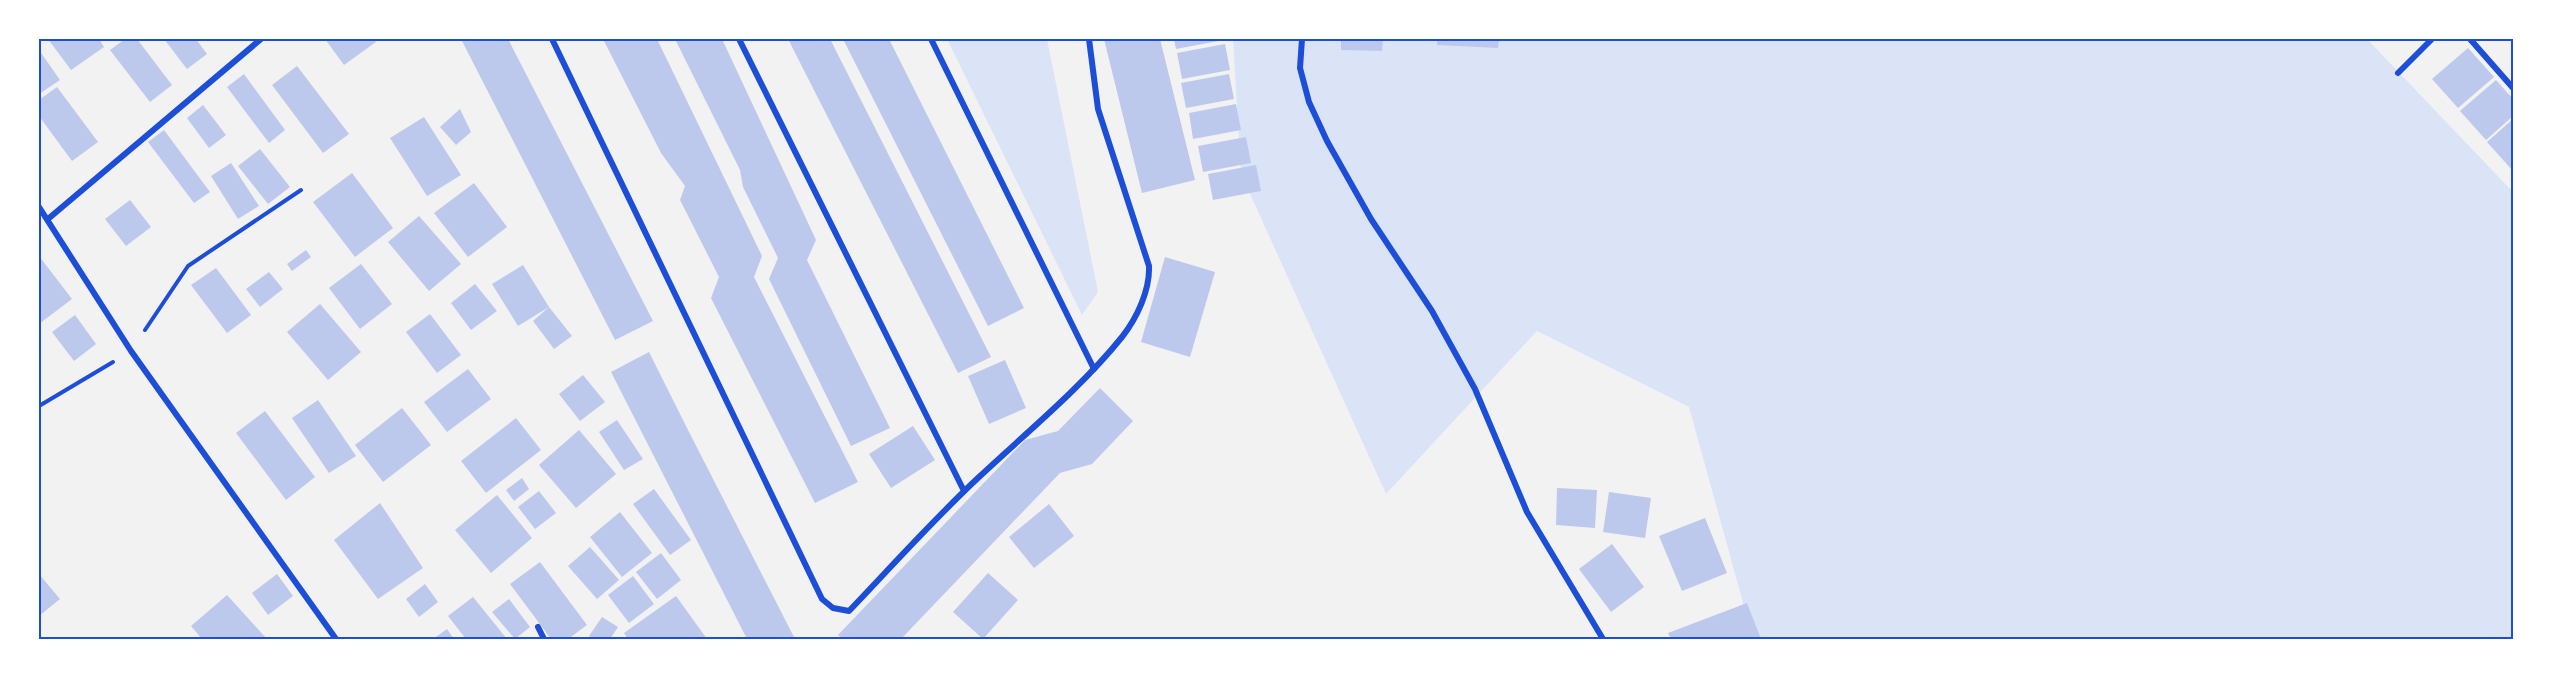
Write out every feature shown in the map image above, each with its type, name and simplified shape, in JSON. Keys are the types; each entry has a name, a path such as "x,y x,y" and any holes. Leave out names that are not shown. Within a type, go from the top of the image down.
{"street":[{"path":"48,219 261,39"},
{"path":"552,39 822,599 833,608 849,610 964,491 1094,369 1124,335 1138,310 1150,279 1149,266 1098,109 1089,39"},
{"path":"739,39 964,491"},
{"path":"931,39 1094,369"},
{"path":"1302,39 1300,68 1309,102 1327,141 1371,219 1432,311 1475,389 1527,512 1603,639"},
{"path":"2398,73 2432,39"},
{"path":"2470,39 2513,88"},
{"path":"39,207 131,351 336,639"},
{"path":"538,627 544,639"}],"path":[{"path":"39,406 131,351 188,266 301,190"}],"shaded area":[{"path":"947,39 1047,39 1098,292 1082,315"},
{"path":"1233,39 2367,39 2513,192 2513,639 1753,639 1689,407 1537,331 1386,494 1241,174"}],"building":[{"path":"48,39 99,39 104,47 71,70"},
{"path":"125,39 137,39 172,85 150,102 110,50"},
{"path":"164,39 196,39 207,54 187,69"},
{"path":"325,39 374,39 376,42 344,65"},
{"path":"461,39 508,39 653,321 615,340"},
{"path":"603,39 657,39 762,256 754,277 858,482 815,503 711,298 719,277 680,200 685,186 661,153"},
{"path":"675,39 722,39 816,240 807,260 890,428 851,446 769,279 778,258 743,187 740,170"},
{"path":"788,39 830,39 991,357 958,373"},
{"path":"843,39 889,39 1024,308 988,326"},
{"path":"1104,39 1160,39 1195,180 1142,193"},
{"path":"1174,39 1224,39 1224,40 1176,49"},
{"path":"1341,39 1383,39 1382,51 1341,50"},
{"path":"1437,39 1499,39 1498,48 1437,45"},
{"path":"1225,44 1230,70 1182,79 1177,53"},
{"path":"2468,48 2494,77 2458,108 2432,79"},
{"path":"39,50 60,80 39,94"},
{"path":"297,66 349,134 323,153 272,85"},
{"path":"244,74 285,130 269,143 227,87"},
{"path":"1229,74 1234,99 1186,108 1181,83"},
{"path":"2496,80 2513,99 2513,116 2486,140 2460,111"},
{"path":"57,87 98,142 72,161 39,116 39,100"},
{"path":"1236,104 1241,130 1193,139 1189,113"},
{"path":"203,105 226,135 209,148 187,118"},
{"path":"460,109 471,132 456,145 440,127"},
{"path":"424,117 461,175 427,196 390,138"},
{"path":"2513,119 2513,171 2487,142"},
{"path":"164,130 210,192 194,203 148,142"},
{"path":"1246,137 1251,163 1203,172 1198,146"},
{"path":"260,149 290,187 268,204 238,166"},
{"path":"231,163 259,206 238,219 211,176"},
{"path":"1256,165 1261,191 1213,200 1208,174"},
{"path":"352,173 393,228 355,257 313,202"},
{"path":"474,183 507,227 468,257 434,213"},
{"path":"130,200 151,227 126,246 105,219"},
{"path":"419,216 461,264 429,291 388,242"},
{"path":"306,250 311,257 292,271 287,264"},
{"path":"39,256 72,299 39,324"},
{"path":"1165,257 1215,272 1190,357 1141,342"},
{"path":"361,264 392,304 360,329 329,288"},
{"path":"523,265 549,307 518,326 492,284"},
{"path":"216,268 251,315 227,333 191,285"},
{"path":"269,272 283,289 260,307 246,289"},
{"path":"475,284 497,311 471,330 451,303"},
{"path":"320,304 361,352 328,380 287,332"},
{"path":"549,307 572,336 554,349 533,321"},
{"path":"430,314 461,355 437,373 406,332"},
{"path":"75,315 96,344 74,361 52,332"},
{"path":"649,352 795,639 747,639 611,372"},
{"path":"1005,360 1026,408 989,424 968,376"},
{"path":"468,369 491,399 447,432 424,402"},
{"path":"583,375 605,402 580,421 559,394"},
{"path":"1100,388 1133,421 1092,464 1060,473 901,639 843,639 838,635 1025,440 1058,431"},
{"path":"318,400 356,456 329,473 292,418"},
{"path":"402,408 431,445 383,482 355,445"},
{"path":"265,411 315,477 286,500 236,433"},
{"path":"516,418 541,450 486,493 461,461"},
{"path":"617,420 643,459 624,470 599,432"},
{"path":"913,426 935,460 891,488 869,454"},
{"path":"579,430 616,474 576,508 539,465"},
{"path":"522,478 529,489 514,501 506,490"},
{"path":"1557,488 1597,490 1595,528 1556,525"},
{"path":"654,489 691,540 670,555 633,504"},
{"path":"539,491 556,513 535,529 518,507"},
{"path":"1609,492 1651,498 1645,538 1603,532"},
{"path":"497,495 532,538 491,573 455,530"},
{"path":"380,503 423,568 378,599 334,540"},
{"path":"1049,504 1074,536 1034,568 1009,537"},
{"path":"620,512 652,553 622,577 590,537"},
{"path":"1705,518 1727,573 1682,591 1659,536"},
{"path":"1612,544 1644,587 1611,612 1579,569"},
{"path":"590,547 619,580 597,599 568,566"},
{"path":"661,553 681,580 657,599 636,572"},
{"path":"540,562 587,625 568,639 551,639 510,584"},
{"path":"988,573 1018,600 983,639 953,612"},
{"path":"39,574 60,599 39,616"},
{"path":"277,574 293,596 268,615 252,593"},
{"path":"633,576 654,604 629,623 608,595"},
{"path":"425,584 438,602 419,617 406,599"},
{"path":"227,595 267,639 202,639 191,626"},
{"path":"676,596 707,639 628,639 624,633"},
{"path":"473,597 507,639 466,639 448,616"},
{"path":"509,599 530,627 515,639 492,612"},
{"path":"1747,603 1761,639 1671,639 1668,633"},
{"path":"602,617 618,627 610,639 593,639 589,636"},
{"path":"447,629 454,639 433,639"}]}
